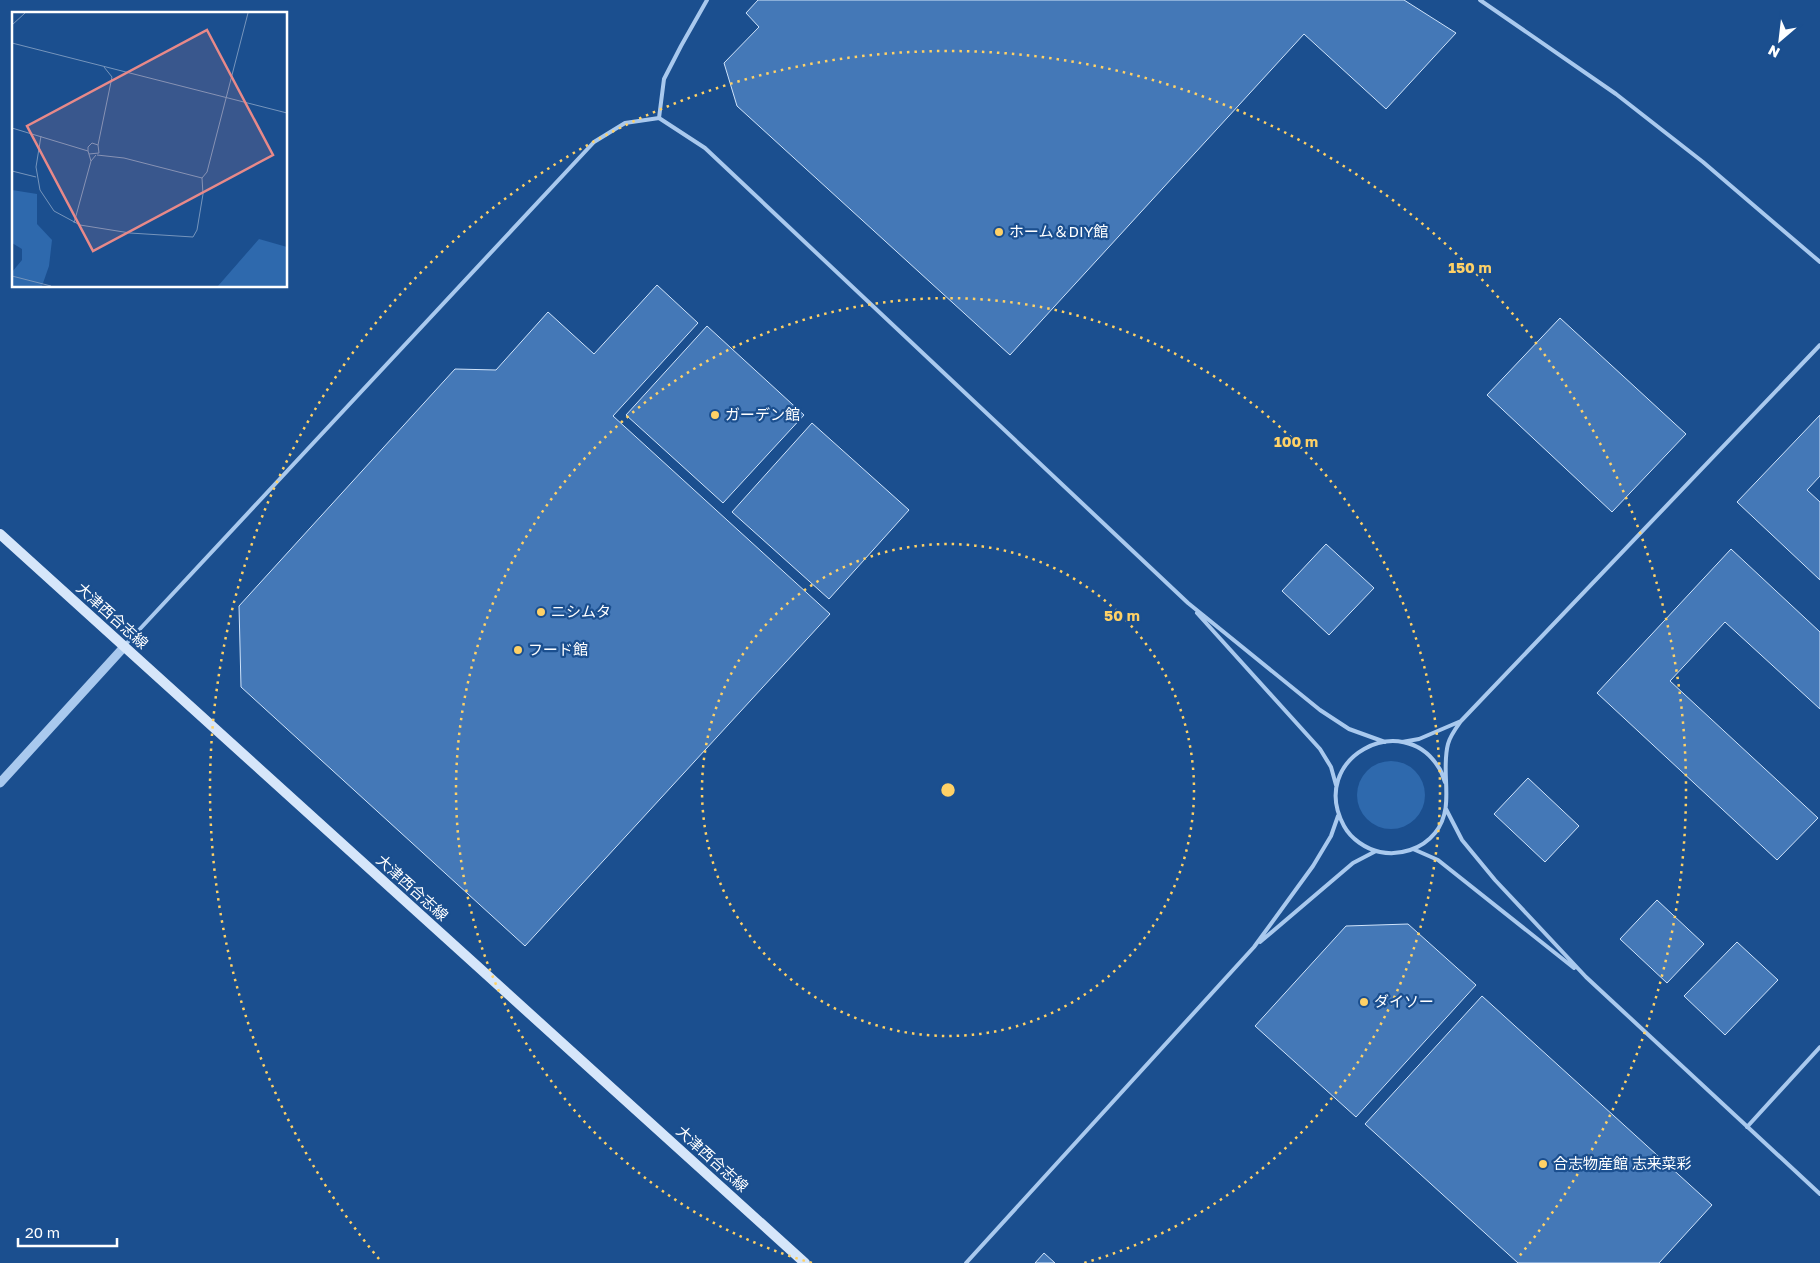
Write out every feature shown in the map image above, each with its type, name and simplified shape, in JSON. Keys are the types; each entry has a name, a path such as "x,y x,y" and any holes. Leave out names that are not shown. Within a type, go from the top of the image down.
{"main road":[{"name":"大津西合志線","path":"0,534 805,1263"}],"street":[{"path":"0,783 124,647"}],"lane":[{"path":"659,118 664,79 680,46 708,0"},
{"path":"1480,0 1616,94 1703,162 1820,262"},
{"path":"124,647 594,142 626,122 659,118 705,148 1188,603 1320,710 1349,729 1386,742"},
{"path":"1445,782 1448,743 1461,721 1820,345"},
{"path":"1188,603 1320,750 1331,767 1336,785 1338,816 1347,831 1360,844 1376,851 1401,853 1425,842 1435,833 1442,822 1446,809 1448,795 1439,768 1429,756 1416,747 1402,742"},
{"path":"1336,785 1343,769 1354,755 1369,746 1419,738 1461,721"},
{"path":"1446,809 1462,840 1495,880 1586,977 1820,1194"},
{"path":"966,1263 1254,947 1313,866 1331,836 1338,816"},
{"path":"1413,849 1438,860 1586,977"},
{"path":"1254,947 1353,863 1376,851"},
{"path":"1747,1127 1820,1047"}],"shaded area":[{"path":"1391,761 1404,764 1415,771 1422,782 1425,795 1422,808 1415,819 1404,826 1391,829 1378,826 1367,819 1360,808 1357,795 1360,782 1367,771 1378,764"}],"building":[{"name":"ホーム＆DIY館","path":"758,0 1404,0 1456,33 1386,109 1304,34 1010,355 737,106 724,63 759,27 746,13"},
{"name":"フード館","path":"657,285 698,323 613,416 830,614 525,946 241,687 239,606 455,369 496,370 548,312 594,354"},
{"path":"1560,318 1686,434 1612,512 1487,395"},
{"name":"ガーデン館","path":"707,326 804,415 723,503 626,415"},
{"path":"1820,415 1820,476 1807,490 1820,502 1820,580 1737,502"},
{"name":"ガーデン館","path":"812,423 909,510 829,599 732,512"},
{"path":"1326,544 1374,588 1329,635 1282,591"},
{"path":"1731,549 1820,632 1820,709 1725,622 1670,681 1818,818 1777,860 1597,693"},
{"path":"1528,778 1579,826 1545,862 1494,814"},
{"path":"1657,900 1704,944 1667,983 1620,939"},
{"path":"1408,924 1476,985 1356,1117 1255,1026 1346,926"},
{"path":"1737,942 1778,980 1725,1035 1684,996"},
{"path":"1482,996 1712,1205 1659,1263 1518,1263 1365,1124"},
{"path":"1044,1253 1055,1263 1035,1263"}],"place":[{"name":"ホーム＆DIY館","path":"999,232"},
{"name":"ガーデン館","path":"715,415"},
{"name":"ニシムタ","path":"541,612"},
{"name":"フード館","path":"518,650"},
{"name":"ダイソー","path":"1364,1002"},
{"name":"合志物産館 志来菜彩","path":"1543,1164"}]}
